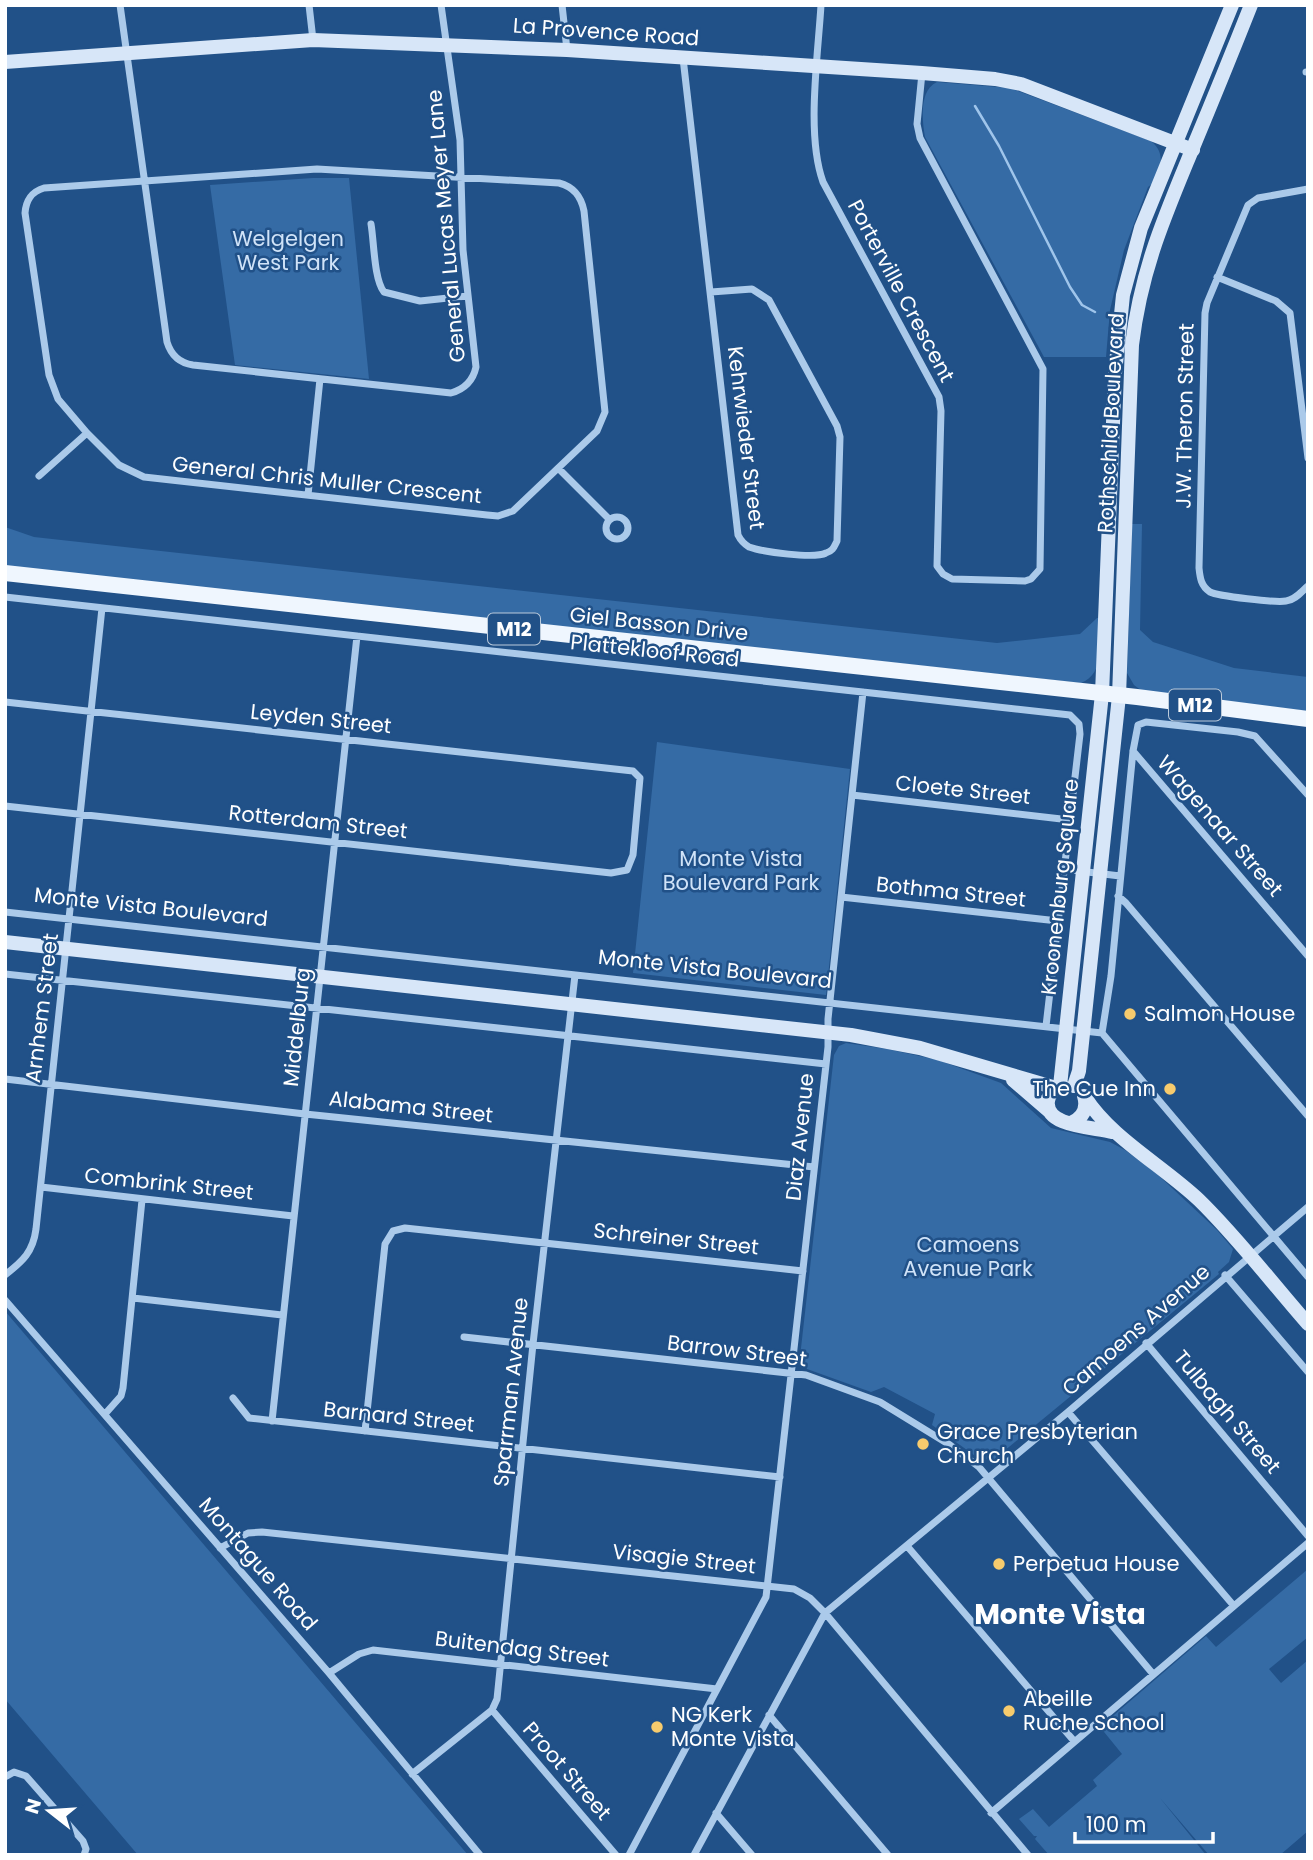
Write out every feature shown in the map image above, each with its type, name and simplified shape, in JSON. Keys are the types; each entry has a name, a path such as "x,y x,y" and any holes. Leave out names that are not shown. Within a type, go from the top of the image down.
{"main road":[{"name":"Giel Basson Drive","path":"5,573 1308,719"}],"street":[{"name":"General Lucas Meyer Lane","path":"120,5 167,342 172,354 192,365 451,393 462,389 471,381 476,366 463,250 462,179 441,5"},
{"path":"309,5 313,40"},
{"path":"562,5 568,50"},
{"path":"817,67 821,5"},
{"name":"Rothschild Boulevard","path":"1102,694 1115,373 1119,320 1128,271 1141,228 1233,5"},
{"name":"Rothschild Boulevard","path":"1119,696 1135,320 1148,262 1251,5"},
{"name":"La Provence Road","path":"5,62 313,40 568,50 922,73 1009,80 1193,150"},
{"name":"Kehrwieder Street","path":"683,58 738,535 742,542 762,550 804,555 826,554 834,547 838,533 838,426 769,300 752,289 711,292"},
{"name":"Porterville Crescent","path":"817,67 814,144 819,172 939,397 941,411 937,565 943,574 952,579 1025,581 1031,579 1040,569 1043,369 919,138 917,124 922,73"},
{"name":"General Chris Muller Crescent","path":"317,169 559,183 571,187 583,202 606,405 600,426 559,469 513,511 498,516 144,477 129,472 87,433 58,398 48,375 26,205 33,193 44,188 144,181 317,169"},
{"name":"J.W. Theron Street","path":"1308,189 1253,200 1245,210 1205,313 1200,576 1205,587 1214,594 1278,601 1289,600 1308,586"},
{"path":"371,225 379,279 384,292 420,301 467,296"},
{"path":"1217,277 1276,301 1290,313 1308,457"},
{"path":"308,495 320,379"},
{"path":"39,475 87,433"},
{"path":"559,469 609,519"},
{"name":"Plattekloof Road","path":"5,597 1063,713 1076,719 1080,734"},
{"name":"Arnhem Street","path":"5,1275 33,1249 102,608"},
{"name":"Middelburg","path":"272,1421 357,636"},
{"name":"Diaz Avenue","path":"629,1855 766,1597 829,1033 863,692"},
{"name":"Kroonenburg Square","path":"1069,1089 1065,1028 1102,694"},
{"name":"Kroonenburg Square","path":"1069,1089 1079,1071 1119,696"},
{"name":"Leyden Street","path":"5,702 633,771 640,778 634,855 627,870"},
{"path":"1308,795 1255,736 1146,722 1138,725 1133,751 1111,976 1102,1033 1308,1277"},
{"name":"Kroonenburg Square","path":"1046,1026 1080,734"},
{"name":"Wagenaar Street","path":"1133,751 1308,956"},
{"name":"Cloete Street","path":"852,796 1070,820"},
{"name":"Rotterdam Street","path":"5,806 611,873 627,870"},
{"path":"1063,869 1120,876"},
{"path":"1118,896 1308,1116"},
{"name":"Bothma Street","path":"841,897 1058,921"},
{"name":"Monte Vista Boulevard","path":"5,912 1102,1033"},
{"path":"5,942 829,1033 920,1048 997,1072 1069,1089 1117,1134 1154,1161 1198,1200 1308,1324"},
{"path":"5,974 825,1064"},
{"name":"Sparrman Avenue","path":"492,1710 497,1699 502,1664 510,1559 575,975"},
{"path":"997,1072 1020,1084 1057,1121 1117,1134"},
{"name":"Alabama Street","path":"5,1079 305,1114 814,1167"},
{"path":"1049,1111 1048,1098 1069,1089"},
{"path":"1069,1089 1083,1113 1071,1123"},
{"name":"Combrink Street","path":"41,1187 293,1216"},
{"path":"105,1414 121,1395 123,1388 142,1200"},
{"name":"Camoens Avenue","path":"825,1613 1068,1412 1225,1275 1308,1207"},
{"name":"Schreiner Street","path":"365,1431 385,1244 393,1231 405,1228 803,1271"},
{"path":"1225,1275 1308,1372"},
{"path":"133,1298 282,1315"},
{"name":"Montague Road","path":"5,1300 329,1673 480,1855"},
{"name":"Barrow Street","path":"464,1337 807,1375 880,1402 950,1445 979,1467 1153,1674"},
{"name":"Tulbagh Street","path":"1146,1343 1308,1535"},
{"name":"Barnard Street","path":"233,1398 249,1418 780,1477"},
{"path":"1068,1412 1234,1606"},
{"name":"Visagie Street","path":"220,1548 248,1533 262,1532 768,1586 802,1593 825,1613 1028,1855"},
{"path":"991,1813 1308,1543"},
{"path":"907,1546 1074,1741"},
{"path":"694,1855 825,1613"},
{"name":"Buitendag Street","path":"329,1673 359,1654 373,1650 717,1689"},
{"path":"412,1774 492,1710"},
{"name":"Proot Street","path":"492,1710 616,1855"},
{"path":"769,1715 888,1855"},
{"path":"5,1777 14,1772 26,1776 83,1841 86,1849 84,1855"},
{"path":"716,1813 751,1855"}],"green space":[{"path":"937,82 1010,88 1151,141 1158,148 1161,164 1148,187 1124,250 1110,310 1106,357 1044,357 925,137 925,98 931,86"},
{"name":"Welgelgen West Park","path":"349,178 369,379 235,365 210,185"},
{"path":"1132,524 1142,524 1140,630 1153,642 1234,668 1308,677 1308,711 1142,691 1134,685 1127,673"},
{"path":"5,527 34,537 997,643 1080,634 1097,618 1103,618 1100,655 1094,672 1089,679 1081,683 5,567"},
{"name":"Monte Vista Boulevard Park","path":"657,742 850,769 826,995 633,973"},
{"name":"Camoens Avenue Park","path":"846,1043 938,1060 1001,1083 1051,1128 1110,1142 1125,1150 1157,1174 1217,1230 1233,1249 1229,1262 1219,1274 992,1461 983,1458 981,1460 932,1425 935,1414 884,1387 871,1392 807,1369 802,1364 800,1357 834,1055 839,1046"},
{"path":"5,1311 468,1855 138,1855 5,1699"},
{"path":"1308,1569 1308,1637 1269,1669 1281,1683 1308,1660 1308,1831 1280,1855 1209,1855 1160,1798 1206,1855 1049,1855 1035,1839 1037,1836 1019,1819 1033,1809 1049,1827 1097,1786 1093,1780 1122,1754 1100,1727 1206,1636 1216,1647"}],"waterway":[{"path":"975,106 999,146 1070,287 1082,305 1095,312"}],"place":[{"name":"Salmon House","path":"1130,1014"},
{"name":"The Cue Inn","path":"1170,1089"},
{"name":"Grace Presbyterian Church","path":"923,1444"},
{"name":"Perpetua House","path":"999,1564"},
{"name":"Abeille Ruche School","path":"1009,1711"},
{"name":"NG Kerk Monte Vista","path":"657,1727"}],"district":[{"name":"Monte Vista","path":"1060,1614"}]}
